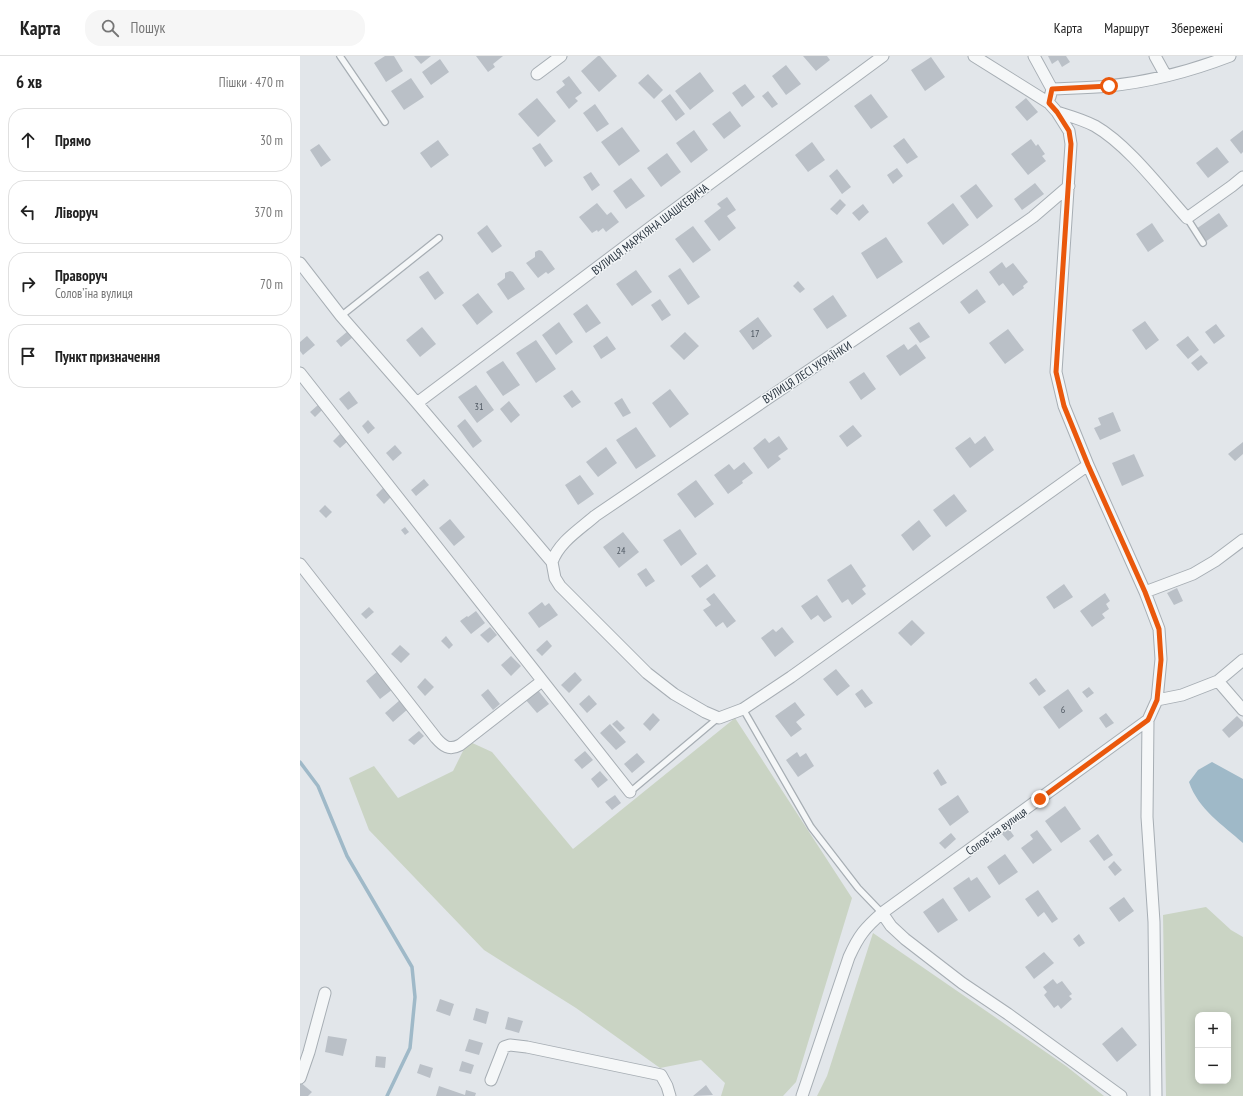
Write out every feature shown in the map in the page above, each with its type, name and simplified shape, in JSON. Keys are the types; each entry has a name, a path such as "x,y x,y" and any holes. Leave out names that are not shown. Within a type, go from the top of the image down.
{"street":[{"path":"537,74 561,56"},
{"name":"ВУЛИЦЯ МАРКІЯНА ШАШКЕВИЧА","path":"417,403 661,219 883,56"},
{"path":"974,56 1049,103 1057,112 1069,131 1071,144 1069,186 1056,372 1064,406 1088,465 1145,592 1159,629 1161,660 1157,700 1148,720 1147,817 1154,922 1156,1096"},
{"path":"1034,56 1052,89 1049,103"},
{"path":"1155,56 1166,76"},
{"path":"1052,89 1109,86 1166,76 1230,56"},
{"path":"1057,112 1089,123 1115,140 1132,156 1187,218 1243,177"},
{"name":"ВУЛИЦЯ ЛЕСІ УКРАЇНКИ","path":"552,562 556,552 568,538 595,516 986,250 1033,217 1069,186"},
{"path":"300,263 341,316 552,562 555,578 560,586 647,673 674,694 705,712 719,718 742,709 791,677 1088,465"},
{"path":"300,372 630,792"},
{"path":"1145,592 1193,574 1215,561 1243,540"},
{"path":"300,564 436,738 445,747 450,748 460,745 542,681"},
{"path":"1157,700 1182,695 1218,681 1243,660"},
{"path":"1218,681 1243,710"},
{"name":"Соловʼїна вулиця","path":"802,1096 849,956 865,928 882,913 1148,720"},
{"path":"882,913 891,926 905,939 955,978 1008,1014 1121,1096"},
{"path":"300,1078 309,1052 325,993"},
{"path":"491,1080 504,1047 510,1045 527,1047 661,1075 670,1096"}],"lane":[{"path":"340,56 385,122"},
{"path":"1187,218 1203,243"},
{"path":"341,316 439,238"},
{"path":"742,709 811,827 858,888 882,913"},
{"path":"630,792 719,718"}],"green space":[{"path":"735,718 852,898 796,1082 783,1096 721,1096 725,1083 701,1060 660,1068 576,1008 484,950 369,830 349,778 374,766 398,798 453,771 468,741 492,752 573,849"},
{"path":"1206,907 1231,930 1243,937 1243,1096 1166,1096 1163,915"},
{"path":"873,933 1066,1066 1104,1096 817,1096 827,1076"}],"water":[{"path":"1212,762 1243,779 1243,843 1212,816 1198,800 1189,782 1198,770"}],"building":[{"path":"385,56 394,56 403,71 386,82 374,63"},
{"path":"414,56 431,56 421,64"},
{"path":"476,56 503,56 493,64 495,67 488,72"},
{"path":"598,56 600,56 617,76 599,92 581,71"},
{"path":"803,56 827,56 830,60 816,71"},
{"path":"1048,56 1066,56 1070,62 1062,67 1058,60 1052,64"},
{"path":"931,57 945,77 925,91 911,70"},
{"path":"440,59 449,72 431,85 422,72"},
{"path":"786,65 801,84 786,95 772,76"},
{"path":"700,72 714,91 690,110 675,91"},
{"path":"648,74 663,90 654,99 638,83"},
{"path":"569,76 582,93 575,98 578,101 569,109 556,92 565,85 562,81"},
{"path":"411,78 424,97 404,110 391,91"},
{"path":"745,84 755,97 742,107 732,93"},
{"path":"768,91 778,104 772,108 762,96"},
{"path":"670,94 685,114 676,121 661,101"},
{"path":"871,94 888,117 871,129 854,106"},
{"path":"537,98 556,121 538,137 518,114"},
{"path":"1026,98 1038,112 1027,121 1015,107"},
{"path":"595,104 609,124 597,132 583,113"},
{"path":"730,111 741,126 724,139 712,124"},
{"path":"622,127 640,151 619,166 601,142"},
{"path":"694,130 708,150 691,163 676,143"},
{"path":"1243,130 1243,152 1241,154 1230,140"},
{"path":"904,138 918,157 907,164 893,146"},
{"path":"1031,139 1036,146 1038,144 1045,154 1042,156 1046,161 1028,175 1011,154"},
{"path":"438,140 449,155 431,168 420,153"},
{"path":"812,142 825,160 808,172 795,155"},
{"path":"540,143 553,161 545,167 532,148"},
{"path":"319,144 331,160 321,167 310,150"},
{"path":"1217,147 1229,162 1208,178 1196,163"},
{"path":"667,153 681,172 661,187 647,168"},
{"path":"897,168 903,176 893,184 887,175"},
{"path":"837,169 851,187 842,194 829,176"},
{"path":"591,172 600,185 592,191 583,177"},
{"path":"631,178 645,196 626,209 613,191"},
{"path":"1035,183 1044,194 1022,210 1014,199"},
{"path":"976,184 993,206 977,219 960,196"},
{"path":"727,197 736,210 727,216 736,228 719,241 704,221 721,208 717,204"},
{"path":"840,199 846,205 837,215 830,209"},
{"path":"597,203 607,215 611,212 619,222 606,232 603,228 598,232 597,230 592,233 579,217"},
{"path":"953,203 969,225 943,245 927,223"},
{"path":"863,204 869,212 859,221 852,213"},
{"path":"1219,213 1228,226 1205,242 1196,229"},
{"path":"1152,223 1164,241 1148,252 1136,234"},
{"path":"487,225 502,246 492,253 477,233"},
{"path":"693,226 711,250 693,263 675,239"},
{"path":"886,237 903,262 877,279 861,253"},
{"path":"539,250 542,251 555,269 548,274 546,272 538,278 526,263 535,257 535,252"},
{"path":"1002,262 1006,268 1013,263 1028,282 1023,286 1024,288 1013,296 1003,283 999,286 989,272"},
{"path":"680,268 700,297 688,305 668,276"},
{"path":"636,270 652,292 632,306 616,284"},
{"path":"428,271 444,293 435,300 419,277"},
{"path":"510,271 513,272 525,289 508,300 497,284 505,278 505,273"},
{"path":"798,281 805,289 800,293 793,286"},
{"path":"977,289 986,302 969,314 960,302"},
{"path":"478,293 493,312 477,325 462,305"},
{"path":"833,295 847,316 827,329 813,309"},
{"path":"660,299 671,315 662,321 651,305"},
{"path":"587,304 601,323 586,333 573,314"},
{"path":"758,317 772,336 753,350 739,331"},
{"path":"1145,321 1159,340 1146,350 1132,330"},
{"path":"559,322 573,342 556,355 542,335"},
{"path":"919,322 930,337 920,343 909,328"},
{"path":"1216,324 1225,336 1214,344 1205,332"},
{"path":"422,327 436,344 420,357 406,340"},
{"path":"1008,329 1024,350 1005,364 989,343"},
{"path":"348,331 353,337 341,347 336,341"},
{"path":"685,332 699,346 684,360 670,346"},
{"path":"307,336 315,345 303,355 300,351 300,342"},
{"path":"607,336 616,349 601,359 593,346"},
{"path":"1188,336 1199,350 1188,359 1176,345"},
{"path":"536,340 556,369 536,383 516,353"},
{"path":"904,344 908,350 916,344 926,358 900,376 886,356"},
{"path":"1201,355 1208,363 1198,371 1191,363"},
{"path":"503,361 520,385 503,396 486,372"},
{"path":"864,372 876,389 861,400 849,382"},
{"path":"476,385 494,410 477,423 458,397"},
{"path":"670,389 689,414 670,428 652,403"},
{"path":"572,390 581,402 572,408 563,396"},
{"path":"349,391 358,403 348,410 339,399"},
{"path":"622,398 631,413 623,417 614,403"},
{"path":"509,401 520,415 511,423 500,409"},
{"path":"318,405 322,410 315,417 310,412"},
{"path":"1113,412 1121,431 1100,440 1094,428 1101,425 1098,418"},
{"path":"465,419 482,441 473,448 457,426"},
{"path":"368,420 375,428 368,434 362,426"},
{"path":"853,425 862,436 847,447 839,436"},
{"path":"636,427 656,456 636,469 616,440"},
{"path":"341,433 348,441 340,448 333,441"},
{"path":"779,436 788,449 778,456 781,459 768,469 753,448 765,438 769,443"},
{"path":"985,436 994,450 970,468 955,448 970,437 975,444"},
{"path":"1243,442 1243,454 1235,461 1228,454"},
{"path":"395,445 402,453 393,461 386,453"},
{"path":"606,447 617,463 598,477 586,462"},
{"path":"1134,454 1144,476 1122,486 1112,463"},
{"path":"744,462 753,473 742,481 743,483 728,494 714,475 729,464 734,470"},
{"path":"580,475 594,494 578,505 565,485"},
{"path":"424,479 429,485 416,496 411,490"},
{"path":"696,480 714,504 695,518 677,494"},
{"path":"383,488 391,497 384,504 376,495"},
{"path":"954,494 967,511 946,527 933,510"},
{"path":"325,505 332,512 326,518 319,511"},
{"path":"450,519 465,537 454,546 439,528"},
{"path":"919,520 931,536 913,551 901,535"},
{"path":"405,527 409,532 405,535 401,530"},
{"path":"680,529 697,554 681,566 663,540"},
{"path":"623,532 639,552 619,568 603,547"},
{"path":"707,564 716,576 700,588 691,576"},
{"path":"851,564 866,586 862,589 866,594 852,605 848,599 842,603 827,580"},
{"path":"646,568 655,581 646,587 637,574"},
{"path":"1064,584 1073,597 1054,609 1046,597"},
{"path":"1177,588 1183,601 1174,605 1167,593"},
{"path":"714,593 736,621 727,628 723,622 716,627 703,610 711,605 706,599"},
{"path":"1105,593 1110,601 1106,604 1109,609 1102,614 1105,618 1092,627 1080,611"},
{"path":"817,595 832,617 824,622 818,615 811,620 801,606"},
{"path":"542,602 545,606 549,603 558,615 539,628 528,613"},
{"path":"369,607 374,612 366,619 361,614"},
{"path":"476,611 485,623 471,634 460,621"},
{"path":"912,620 925,633 911,646 898,633"},
{"path":"490,627 497,635 488,643 480,635"},
{"path":"782,627 794,642 775,657 761,638 773,629 776,632"},
{"path":"446,636 453,645 449,649 441,641"},
{"path":"547,640 552,646 542,656 536,650"},
{"path":"400,645 410,654 401,663 391,654"},
{"path":"511,656 521,666 511,676 501,665"},
{"path":"836,669 850,686 837,696 823,679"},
{"path":"378,671 393,689 380,699 366,681"},
{"path":"575,672 582,680 569,693 561,685"},
{"path":"425,678 434,687 425,696 417,687"},
{"path":"1036,678 1046,691 1039,696 1029,683"},
{"path":"1089,687 1094,693 1087,698 1082,692"},
{"path":"488,689 500,704 493,710 481,695"},
{"path":"537,689 549,704 537,713 525,699"},
{"path":"862,689 873,703 865,708 855,694"},
{"path":"1068,689 1083,711 1059,729 1043,707"},
{"path":"589,695 597,704 587,713 579,704"},
{"path":"400,700 408,709 393,722 385,713"},
{"path":"795,702 805,715 796,722 802,729 791,737 775,716"},
{"path":"653,713 660,720 650,731 643,724"},
{"path":"1106,713 1114,723 1106,728 1099,718"},
{"path":"1237,716 1243,722 1243,726 1229,738 1222,730"},
{"path":"617,720 625,728 620,732 612,724"},
{"path":"610,724 626,742 616,750 600,733"},
{"path":"419,731 424,736 414,745 408,740"},
{"path":"585,751 593,760 582,769 574,760"},
{"path":"797,752 800,757 806,753 814,766 798,777 786,760"},
{"path":"637,753 645,762 632,773 624,764"},
{"path":"938,769 947,783 941,786 933,773"},
{"path":"600,771 608,780 598,788 591,779"},
{"path":"615,795 621,803 612,810 605,802"},
{"path":"958,795 969,812 950,826 938,809"},
{"path":"1065,806 1081,829 1061,843 1045,821"},
{"path":"1009,829 1014,836 1008,841 1002,834"},
{"path":"1037,830 1052,850 1033,864 1021,848 1033,839 1030,835"},
{"path":"951,833 956,839 945,849 939,843"},
{"path":"1098,834 1113,855 1104,861 1089,841"},
{"path":"1005,854 1018,872 999,885 987,867"},
{"path":"1114,861 1122,870 1115,876 1108,867"},
{"path":"969,877 971,881 977,877 991,897 969,912 953,888"},
{"path":"1038,890 1058,919 1052,923 1044,912 1038,917 1025,899"},
{"path":"1124,897 1134,911 1119,922 1109,908"},
{"path":"943,898 958,920 938,933 923,912"},
{"path":"1079,934 1085,943 1079,947 1073,939"},
{"path":"1044,952 1054,963 1034,979 1025,967"},
{"path":"1053,979 1057,984 1062,981 1072,994 1069,996 1072,999 1061,1009 1058,1005 1054,1008 1044,995 1047,992 1043,987"},
{"path":"440,999 454,1004 450,1016 436,1011"},
{"path":"476,1008 489,1012 486,1024 473,1020"},
{"path":"508,1017 523,1021 519,1033 505,1029"},
{"path":"1122,1027 1137,1045 1117,1062 1102,1044"},
{"path":"328,1036 347,1039 343,1056 325,1052"},
{"path":"469,1039 483,1043 479,1055 465,1051"},
{"path":"376,1056 386,1057 385,1068 375,1067"},
{"path":"462,1061 474,1065 471,1074 459,1071"},
{"path":"420,1064 433,1068 430,1078 417,1073"},
{"path":"300,1082 312,1092 308,1096 300,1096"},
{"path":"706,1085 713,1095 693,1096"},
{"path":"439,1086 465,1095 466,1090 476,1093 475,1096 436,1096"}],"waterway":[{"path":"300,762 318,786 347,856 412,967 415,997 410,1048 387,1096"}],"route":[{"path":"1040,799 1148,720 1157,700 1161,660 1159,629 1145,592 1088,465 1064,406 1056,372 1071,144 1069,131 1057,112 1049,103 1052,89 1109,86"}]}
